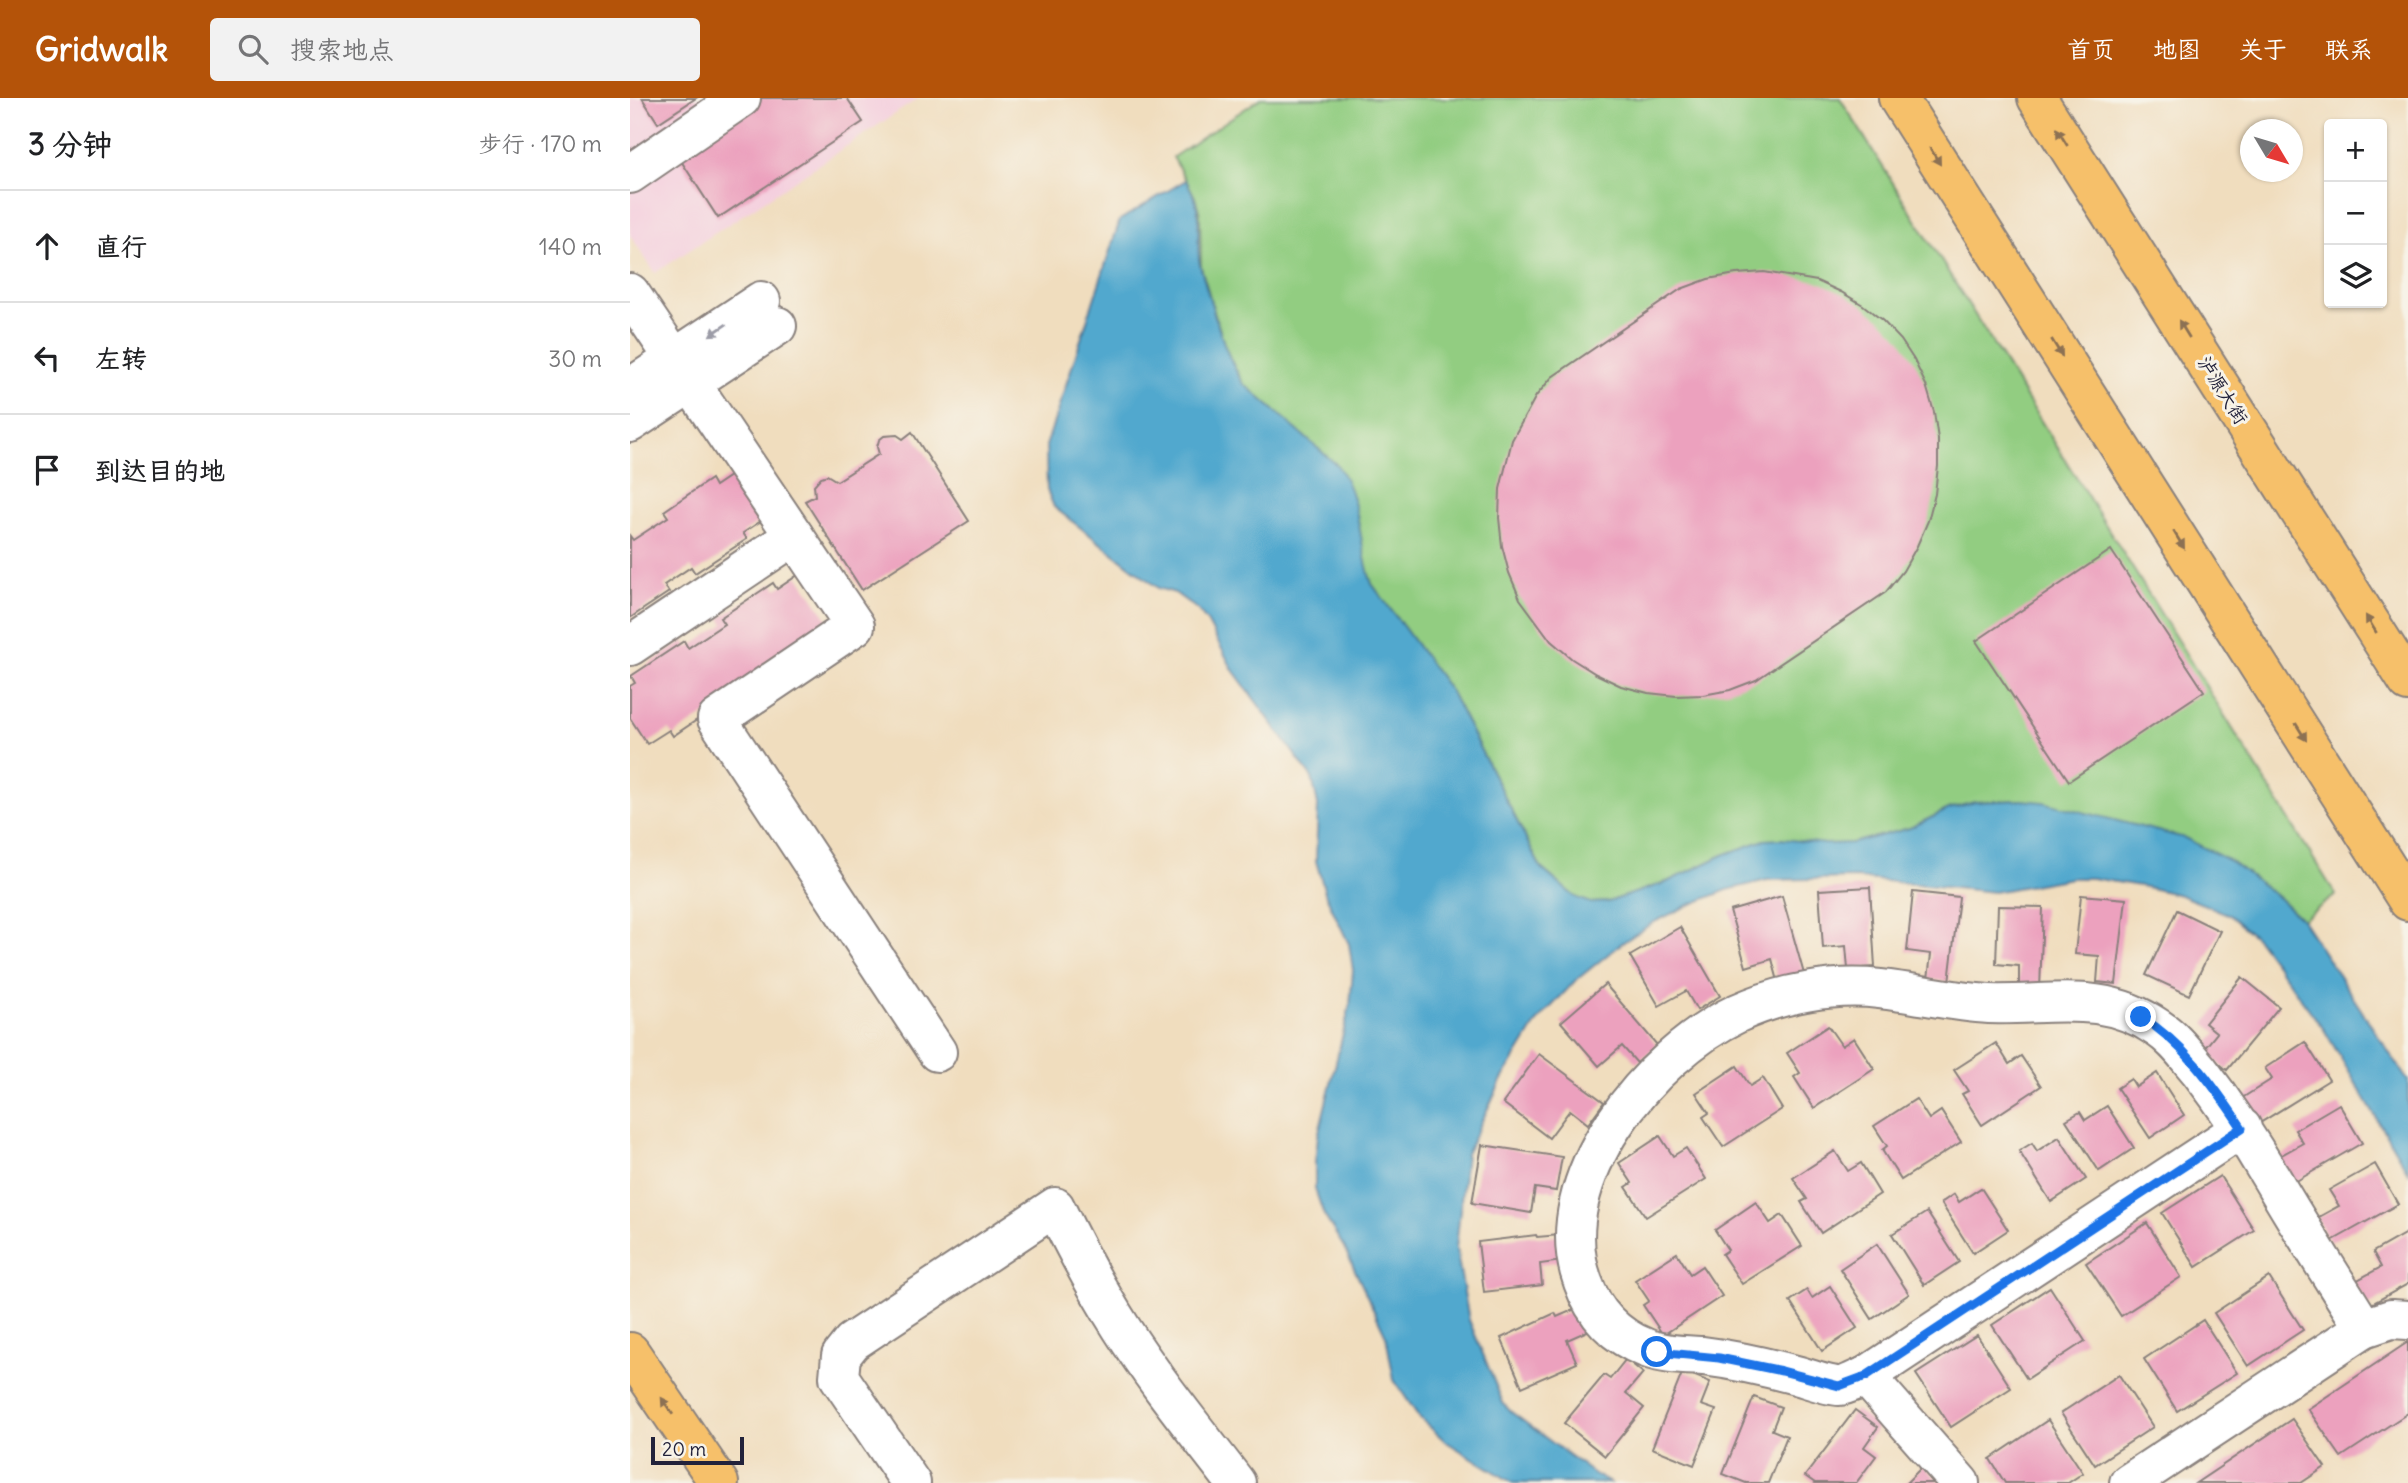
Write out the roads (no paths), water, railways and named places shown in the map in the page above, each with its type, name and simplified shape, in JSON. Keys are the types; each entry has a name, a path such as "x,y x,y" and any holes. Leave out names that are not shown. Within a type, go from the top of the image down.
{"main road":[{"path":"1898,98 2408,901"},
{"name":"泸源大街","path":"2037,98 2408,682"},
{"path":"635,1371 719,1483"}],"street":[{"path":"630,174 741,98"},
{"path":"630,293 855,625 718,719 937,1052"},
{"path":"630,423 683,371 769,313"},
{"path":"630,388 683,371"},
{"path":"630,646 794,536"},
{"path":"2242,1128 1866,1376 1839,1386 1719,1358 1657,1352 1642,1347 1613,1329 1600,1316 1587,1294 1580,1274 1574,1230 1583,1184 1611,1129 1633,1098 1659,1069 1710,1029 1740,1013 1788,996 1847,988 1881,989 1928,998 1989,1004 2093,1002 2141,1017 2169,1036 2228,1107 2242,1128 2364,1328"},
{"path":"911,1483 839,1377 841,1356 852,1342 1055,1207 1121,1327 1236,1483"},
{"path":"2129,1483 2364,1328 2391,1319 2408,1320"},
{"path":"1866,1376 1960,1483"}],"water":[{"path":"1186,180 1198,211 1201,269 1223,341 1237,373 1243,383 1337,465 1351,492 1372,584 1451,692 1541,868 1575,897 1591,903 1608,902 1667,882 1723,855 1764,840 1852,843 1910,828 1949,809 1975,802 2043,802 2185,838 2232,862 2279,898 2302,920 2408,1081 2408,1172 2325,1031 2257,939 2228,914 2180,895 2092,878 2071,878 1994,892 1856,878 1767,880 1727,890 1654,922 1622,943 1575,981 1537,1022 1501,1081 1466,1154 1456,1248 1469,1320 1503,1403 1594,1474 1610,1483 1513,1483 1445,1441 1419,1417 1394,1380 1386,1336 1344,1247 1324,1215 1315,1189 1318,1136 1350,1005 1353,970 1349,944 1326,896 1316,861 1318,805 1312,778 1233,670 1208,623 1197,609 1175,593 1158,588 1054,507 1047,490 1046,446 1120,220"}]}
